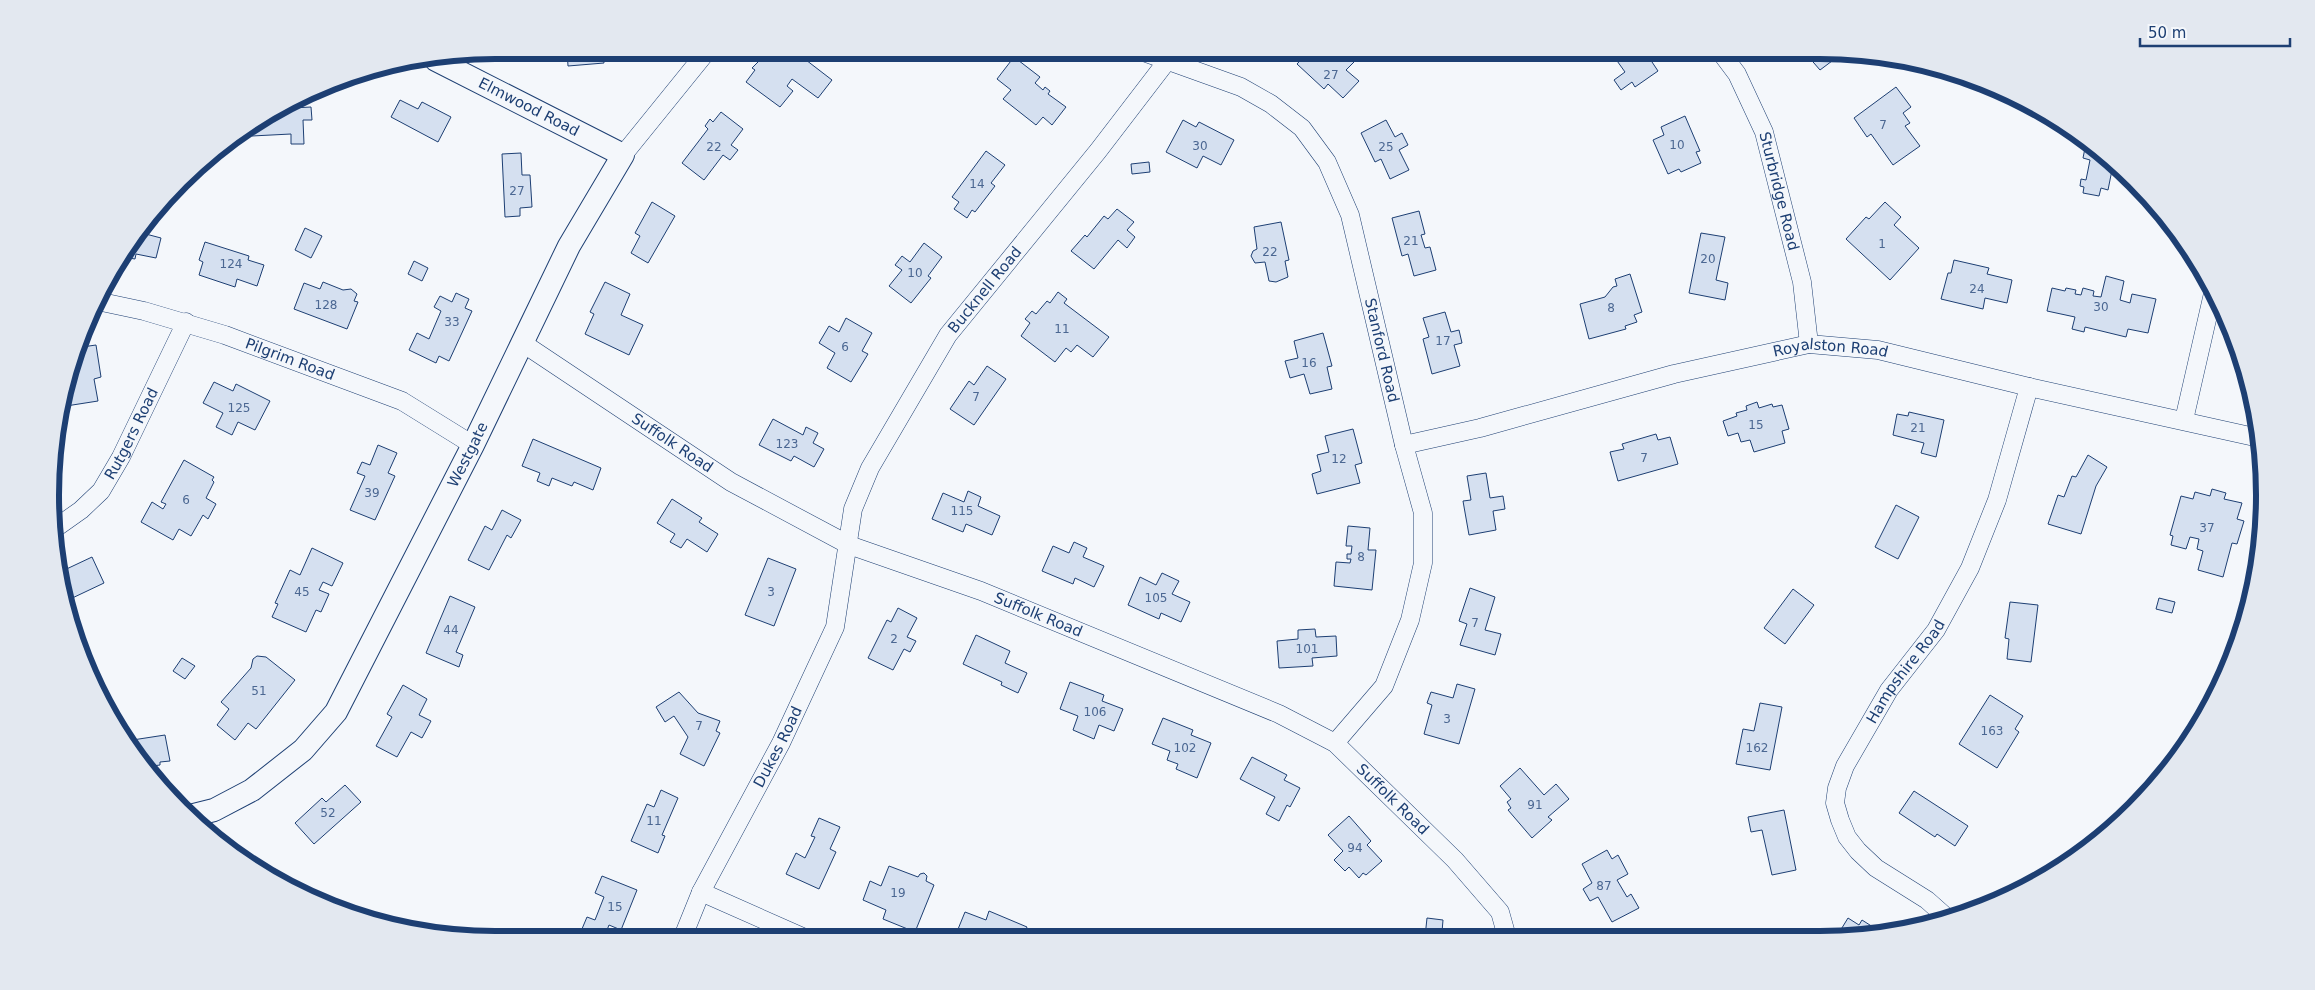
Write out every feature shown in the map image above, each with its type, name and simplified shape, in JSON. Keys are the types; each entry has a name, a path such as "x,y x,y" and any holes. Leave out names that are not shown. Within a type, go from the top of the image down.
{"street":[{"name":"Westgate","path":"198,814 214,810 252,790 303,750 336,712 473,445 569,246 623,155 701,59"},
{"name":"Stanford Road","path":"1162,59 1241,87 1271,104 1302,128 1327,162 1350,215 1404,445 1423,513 1423,563 1410,620 1384,686 1335,744"},
{"name":"Sturbridge Road","path":"1726,59 1737,74 1764,132 1802,282 1809,344"},
{"name":"Bucknell Road","path":"849,545 853,509 870,468 948,335 1098,151 1167,61"},
{"name":"Elmwood Road","path":"440,62 623,155"},
{"path":"2184,420 2211,302"},
{"name":"Pilgrim Road","path":"104,303 186,322 402,401 473,445"},
{"name":"Rutgers Road","path":"60,525 82,510 100,491 121,457 186,322"},
{"name":"Suffolk Road","path":"522,342 731,482 849,545 981,591 1279,714 1335,744 1455,860 1500,912 1505,931"},
{"name":"Royalston Road","path":"1404,445 1480,428 1674,374 1809,344 1878,350 2029,387 2253,436"},
{"name":"Hampshire Road","path":"1942,913 1927,900 1876,868 1858,851 1843,829 1837,812 1837,788 1845,766 1889,690 1929,641 1963,582 1991,518 2029,387"},
{"name":"Dukes Road","path":"686,931 701,892 782,743 835,627 849,545"},
{"path":"701,892 790,931"}],"building":[{"path":"568,59 604,59 604,63 568,66"},
{"path":"761,59 805,59 832,80 818,98 792,79 787,86 793,91 780,107 746,82 755,70 752,68"},
{"path":"1012,59 1017,59 1040,77 1035,83 1043,90 1045,87 1050,91 1048,94 1066,107 1052,125 1043,117 1036,125 1003,99 1011,90 997,79"},
{"path":"1302,59 1357,59 1346,70 1359,81 1343,98 1328,84 1324,89 1297,64"},
{"path":"1616,59 1650,59 1658,71 1635,87 1632,82 1621,90 1614,80 1625,72"},
{"path":"1810,59 1834,59 1820,70"},
{"path":"1896,87 1911,107 1903,113 1910,123 1905,126 1920,146 1893,165 1871,134 1867,137 1854,118"},
{"path":"400,100 418,109 422,102 451,117 438,142 391,117"},
{"path":"311,107 312,120 303,120 304,144 291,144 291,134 252,136 253,132 295,108"},
{"path":"721,112 743,129 731,145 738,150 730,160 723,155 704,180 682,163 708,129 705,126 710,119 713,122"},
{"path":"1685,116 1700,151 1696,152 1701,163 1681,172 1679,169 1668,174 1653,140 1664,135 1661,127"},
{"path":"1183,120 1196,127 1199,122 1234,140 1221,165 1203,156 1197,168 1166,152"},
{"path":"1386,120 1395,137 1402,133 1408,145 1399,150 1409,170 1390,179 1381,159 1375,162 1361,133"},
{"path":"2085,148 2112,171 2108,190 2101,188 2099,196 2083,193 2084,187 2080,186 2081,179 2086,180 2090,160 2083,158"},
{"path":"986,151 1005,165 991,183 995,186 975,212 972,210 967,218 954,209 959,202 952,197"},
{"path":"521,153 522,175 530,175 532,207 520,208 520,216 505,217 502,154"},
{"path":"1149,162 1150,172 1132,174 1131,164"},
{"path":"652,202 675,216 648,263 631,253 640,236 635,233"},
{"path":"1885,202 1901,217 1894,225 1919,248 1890,280 1846,239 1866,217 1869,219"},
{"path":"1117,209 1134,222 1127,230 1135,237 1127,248 1118,240 1094,269 1071,251 1085,235 1087,237 1104,216 1108,219"},
{"path":"1419,211 1425,234 1421,235 1425,248 1430,247 1436,270 1414,276 1408,254 1402,256 1392,218"},
{"path":"1281,222 1289,260 1285,261 1288,277 1276,282 1269,281 1265,262 1255,263 1251,256 1253,251 1257,249 1254,227"},
{"path":"305,228 322,236 311,258 295,250"},
{"path":"1701,233 1725,237 1716,280 1728,283 1725,300 1689,293"},
{"path":"146,234 161,238 156,258 136,254 135,259 129,258"},
{"path":"205,242 249,256 248,260 264,265 257,286 237,279 235,287 199,275 203,262 199,260"},
{"path":"924,243 942,257 928,276 931,278 911,303 889,286 902,270 895,265 902,256 910,262"},
{"path":"1954,260 1989,268 1987,274 2012,280 2007,303 1985,298 1983,309 1941,299 1948,273 1951,273"},
{"path":"414,261 428,268 422,281 408,274"},
{"path":"1630,274 1642,312 1634,315 1637,322 1625,326 1626,329 1589,339 1580,304 1605,297 1613,287 1617,286 1615,279"},
{"path":"2106,276 2124,281 2120,300 2130,303 2132,294 2156,299 2148,333 2128,329 2126,337 2085,327 2084,332 2072,329 2075,317 2047,311 2052,288 2065,291 2066,288 2076,290 2075,294 2081,295 2083,288 2094,291 2093,296 2101,297"},
{"path":"323,282 343,290 351,289 357,294 354,301 358,302 347,329 294,309 304,283 320,289"},
{"path":"605,282 630,294 621,315 643,325 629,355 585,334 594,314 590,312"},
{"path":"1058,292 1067,299 1064,303 1109,337 1093,357 1077,345 1071,352 1066,348 1055,362 1021,336 1030,323 1025,319 1032,311 1036,314 1047,301 1050,303"},
{"path":"456,293 469,299 465,308 472,311 449,361 439,356 436,363 409,350 417,333 429,339 441,311 434,307 440,296 452,302"},
{"path":"1445,312 1451,332 1459,330 1462,343 1454,345 1460,366 1432,374 1423,339 1429,337 1423,318"},
{"path":"846,318 872,333 862,351 868,354 851,382 827,368 835,353 819,343 829,326 839,332"},
{"path":"1323,333 1332,366 1327,367 1332,389 1310,394 1304,374 1290,378 1285,361 1298,358 1294,341"},
{"path":"96,345 101,377 94,379 98,401 68,406 74,382 85,347"},
{"path":"987,366 1006,379 974,425 950,409 969,381 974,385"},
{"path":"214,382 233,391 236,384 270,401 255,430 238,422 232,435 216,427 223,413 203,403"},
{"path":"1757,402 1759,408 1772,404 1773,407 1782,405 1789,429 1782,431 1785,443 1754,452 1750,440 1741,442 1738,433 1728,436 1723,421 1737,416 1736,413 1747,410 1746,406"},
{"path":"1909,412 1944,420 1936,457 1921,453 1924,443 1893,435 1897,414 1908,416"},
{"path":"773,419 803,435 806,427 818,433 813,443 824,449 814,467 794,456 791,461 759,445"},
{"path":"1353,429 1362,463 1355,465 1360,483 1317,494 1312,474 1321,471 1317,455 1329,452 1325,436"},
{"path":"1656,434 1658,440 1670,437 1678,464 1618,481 1610,452 1624,449 1622,444"},
{"path":"533,439 601,468 593,490 574,482 572,486 552,478 549,486 537,481 540,473 522,466"},
{"path":"378,445 397,453 388,473 395,476 375,520 350,510 365,476 357,473 362,462 370,465"},
{"path":"2088,455 2107,467 2096,486 2081,534 2048,524 2058,495 2064,497 2072,476 2076,477"},
{"path":"184,460 214,477 212,480 214,482 206,498 216,504 208,519 203,515 191,536 179,529 173,540 141,522 152,502 163,509 166,504 161,502"},
{"path":"1486,473 1490,498 1503,496 1505,509 1493,511 1496,530 1469,535 1463,501 1471,500 1467,476"},
{"path":"2212,489 2226,493 2224,499 2242,503 2237,519 2244,521 2237,544 2232,543 2223,577 2198,570 2203,551 2197,549 2199,539 2190,537 2186,549 2171,545 2173,536 2170,535 2181,496 2193,499 2195,492 2210,496"},
{"path":"968,491 981,497 978,506 1000,516 992,535 966,524 963,532 932,519 943,493 964,502"},
{"path":"672,499 702,518 699,522 718,534 707,552 687,539 681,548 670,542 675,534 657,523"},
{"path":"1896,505 1919,517 1898,559 1875,547"},
{"path":"502,510 521,520 511,538 507,535 489,570 468,560 485,526 492,530"},
{"path":"1348,526 1370,528 1368,550 1376,550 1372,590 1334,586 1336,562 1350,563 1351,559 1347,559 1347,554 1351,554 1352,546 1346,546"},
{"path":"1074,542 1087,548 1083,557 1104,566 1094,587 1075,578 1073,584 1042,571 1053,546 1069,553"},
{"path":"312,548 343,563 332,586 323,582 319,590 329,594 321,612 316,610 306,632 272,617 278,604 275,603 290,570 300,575"},
{"path":"92,557 104,583 72,598 65,570"},
{"path":"768,558 796,569 774,626 745,615"},
{"path":"1162,573 1179,581 1172,594 1190,602 1181,622 1161,613 1159,619 1128,605 1140,577 1156,585"},
{"path":"1470,588 1495,597 1485,630 1501,634 1495,655 1460,645 1467,624 1459,621"},
{"path":"1793,589 1814,605 1785,644 1764,628"},
{"path":"450,596 475,607 456,652 463,655 459,667 426,653"},
{"path":"2159,598 2175,602 2172,613 2156,609"},
{"path":"2010,602 2038,605 2031,662 2007,659 2009,639 2005,638"},
{"path":"898,608 917,618 907,637 916,641 910,652 904,649 893,670 868,658 887,620 891,622"},
{"path":"1315,629 1316,637 1336,636 1337,656 1312,658 1313,666 1279,668 1277,641 1298,639 1298,630"},
{"path":"976,635 1010,651 1005,663 1027,673 1018,693 1001,685 1002,682 963,664"},
{"path":"257,656 266,657 295,680 256,729 248,723 235,740 217,725 229,709 221,702 251,668 253,659"},
{"path":"182,658 195,666 185,679 173,671"},
{"path":"1070,682 1104,695 1102,701 1123,709 1114,731 1099,725 1094,739 1073,730 1078,716 1060,709"},
{"path":"1457,684 1475,689 1459,744 1424,734 1432,705 1427,703 1431,692 1453,698"},
{"path":"403,685 427,699 419,715 431,721 422,738 411,732 397,757 376,746 392,717 387,714"},
{"path":"679,692 698,713 720,721 716,731 720,733 704,766 680,754 688,737 674,716 665,722 656,707"},
{"path":"1990,695 2023,716 2015,729 2019,732 1997,768 1959,744"},
{"path":"1760,703 1782,707 1770,770 1736,764 1743,729 1754,731"},
{"path":"1163,718 1193,730 1191,735 1211,743 1197,778 1176,769 1178,764 1167,760 1170,751 1152,744"},
{"path":"165,735 170,761 160,762 160,765 153,766 134,740"},
{"path":"1252,757 1287,775 1284,780 1300,788 1290,807 1287,805 1279,821 1266,814 1275,797 1240,779"},
{"path":"1520,768 1544,795 1556,784 1569,799 1548,817 1552,820 1532,838 1508,810 1511,808 1507,802 1511,799 1500,786"},
{"path":"345,785 361,802 314,844 295,823 322,798 326,802"},
{"path":"661,790 678,798 662,835 665,836 658,853 631,841 647,804 654,807"},
{"path":"1914,791 1968,826 1955,846 1937,834 1935,837 1899,813"},
{"path":"1784,810 1796,870 1772,875 1762,830 1751,832 1748,817"},
{"path":"1349,816 1371,841 1367,845 1382,861 1366,875 1363,873 1359,878 1349,867 1345,871 1334,860 1343,851 1328,835"},
{"path":"819,818 840,827 830,849 836,852 819,889 786,874 796,853 805,858 815,837 811,836"},
{"path":"1607,850 1612,859 1618,855 1628,874 1617,880 1627,897 1631,894 1639,908 1612,922 1598,897 1590,901 1583,889 1592,883 1582,864"},
{"path":"889,866 918,877 924,873 927,876 926,881 934,885 915,931 883,919 886,910 863,900 870,881 881,886"},
{"path":"2034,874 2034,875 2013,886 2006,888"},
{"path":"602,876 637,890 621,930 609,925 607,931 581,931 587,917 595,920 604,897 595,893"},
{"path":"989,911 1027,927 1025,931 957,931 965,912 986,920"},
{"path":"1427,918 1443,920 1442,931 1426,931"},
{"path":"1848,918 1859,925 1862,920 1875,928 1849,930 1840,930"}]}
